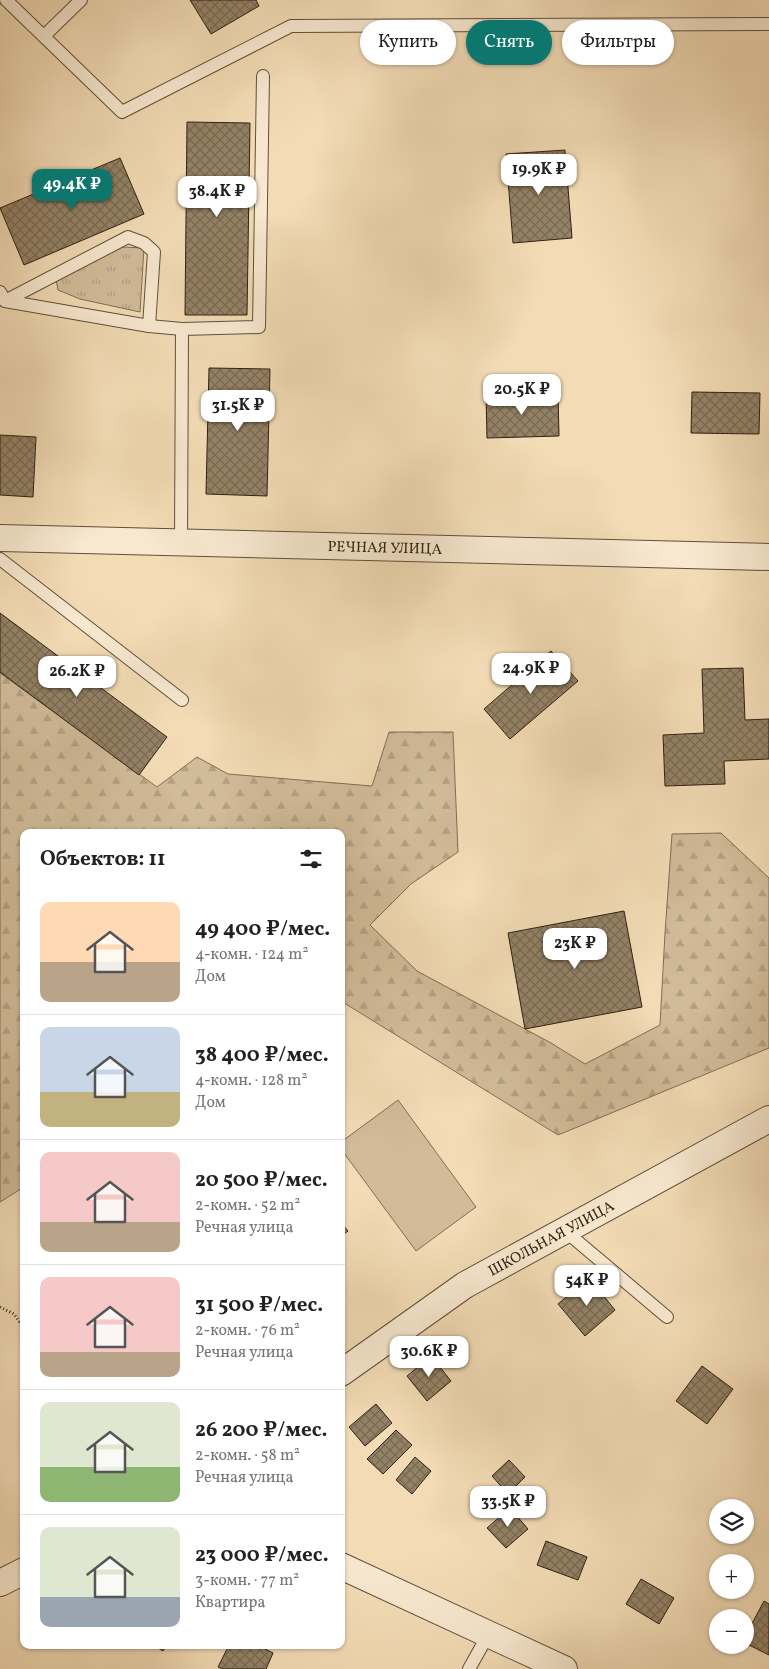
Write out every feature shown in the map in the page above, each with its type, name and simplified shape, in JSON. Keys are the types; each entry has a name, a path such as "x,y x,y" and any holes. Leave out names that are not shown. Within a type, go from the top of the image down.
{"street":[{"name":"РЕЧНАЯ УЛИЦА","path":"0,538 769,557"},
{"name":"ШКОЛЬНАЯ УЛИЦА","path":"345,1369 465,1285 769,1119"},
{"path":"345,1568 564,1669"},
{"path":"0,1583 20,1573"}],"lane":[{"path":"6,0 122,112 291,26 769,24"},
{"path":"44,36 82,0"},
{"path":"2,297 149,326 182,329 259,327 263,76"},
{"path":"2,297 128,237 144,243 154,252 149,326"},
{"path":"181,543 182,329"},
{"path":"0,560 182,700"},
{"path":"564,1230 667,1317"},
{"path":"469,1669 488,1635"}],"path":[{"path":"0,1307 14,1314 20,1322"}],"green space":[{"path":"122,247 144,248 140,312 80,299 58,290 56,280"},
{"path":"0,673 157,787 197,757 228,774 372,786 389,732 453,732 458,852 411,884 370,925 417,971 551,1043 585,1064 660,1025 672,834 721,833 769,878 769,1048 558,1135 345,1003 345,829 20,829 20,1190 0,1202"},
{"path":"398,1100 476,1207 416,1251 345,1154 345,1139"}],"building":[{"path":"190,0 256,0 259,6 211,34"},
{"path":"187,122 250,123 247,315 185,315"},
{"path":"565,150 572,238 513,243 506,154"},
{"path":"120,158 144,214 24,265 0,208"},
{"path":"209,368 270,369 267,496 206,494"},
{"path":"692,392 760,393 759,434 691,433"},
{"path":"558,393 559,436 487,438 486,395"},
{"path":"0,435 36,437 33,497 0,495"},
{"path":"0,613 167,737 139,775 0,672"},
{"path":"551,651 578,681 510,739 484,709"},
{"path":"743,668 745,720 769,719 769,759 724,761 725,784 665,786 663,735 704,733 702,669"},
{"path":"624,911 642,1007 525,1029 508,933"},
{"path":"589,1278 615,1310 585,1336 558,1304"},
{"path":"431,1356 451,1381 427,1401 407,1376"},
{"path":"702,1366 733,1389 707,1424 676,1401"},
{"path":"376,1404 392,1423 365,1446 349,1427"},
{"path":"396,1430 412,1445 383,1474 367,1459"},
{"path":"415,1457 431,1471 412,1494 396,1480"},
{"path":"509,1460 525,1477 508,1494 492,1476"},
{"path":"510,1508 528,1529 506,1548 487,1528"},
{"path":"546,1541 587,1557 578,1580 537,1565"},
{"path":"641,1579 674,1598 659,1624 626,1604"},
{"path":"764,1601 769,1604 769,1655 754,1648 754,1620"},
{"path":"227,1649 265,1649 273,1653 266,1669 223,1669 218,1667"}]}
